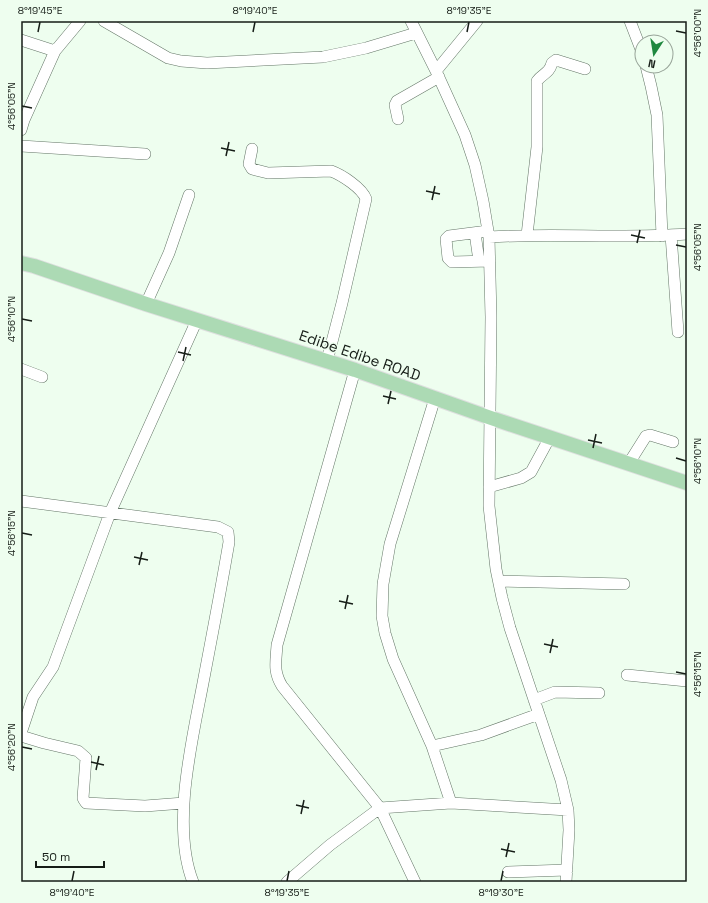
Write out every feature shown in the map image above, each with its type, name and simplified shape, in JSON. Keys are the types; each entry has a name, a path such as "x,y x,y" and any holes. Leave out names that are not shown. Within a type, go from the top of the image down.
{"main road":[{"name":"Edibe Edibe ROAD","path":"21,264 34,266 146,304 355,370 491,418 687,483"}],"street":[{"path":"21,130 55,51 80,21"},
{"path":"104,21 168,58 181,62 207,63 323,57 366,48 416,33"},
{"path":"411,21 465,135 475,165 489,234 484,261"},
{"path":"398,119 395,105 397,102 437,74 477,21"},
{"path":"630,21 635,34"},
{"path":"21,40 55,51"},
{"path":"527,235 537,147 537,82 540,77 550,70 552,63 556,60 585,69"},
{"path":"648,74 657,115 667,235 678,332"},
{"path":"21,146 145,154"},
{"path":"252,149 249,164 252,169 268,173 331,170 340,174 364,193 366,199 327,361"},
{"path":"146,304 169,253 188,195"},
{"path":"484,261 452,262 448,258 446,239 450,236 475,233 562,236 687,234"},
{"path":"475,233 484,261 491,324 489,506 496,569 510,628 561,780 568,810 569,830 566,882"},
{"path":"21,733 33,696 53,667 110,513 197,320"},
{"path":"21,369 42,377"},
{"path":"355,370 277,645 275,668 277,678 282,686 380,808 414,882"},
{"path":"435,398 390,544 383,584 382,616 384,633 393,659 432,746 451,803"},
{"path":"629,463 646,436 650,435 673,442"},
{"path":"489,487 521,478 531,472 550,437"},
{"path":"21,501 218,527 228,532 229,542 190,755 184,804 184,841 186,856 193,882"},
{"path":"500,581 624,584"},
{"path":"627,675 687,681"},
{"path":"534,700 555,692 599,693"},
{"path":"432,746 481,735 539,714"},
{"path":"21,736 44,743 74,749 86,758 83,798 86,803 145,806 184,804"},
{"path":"287,882 330,845 380,808 451,803 568,810"},
{"path":"508,872 567,870"}]}
